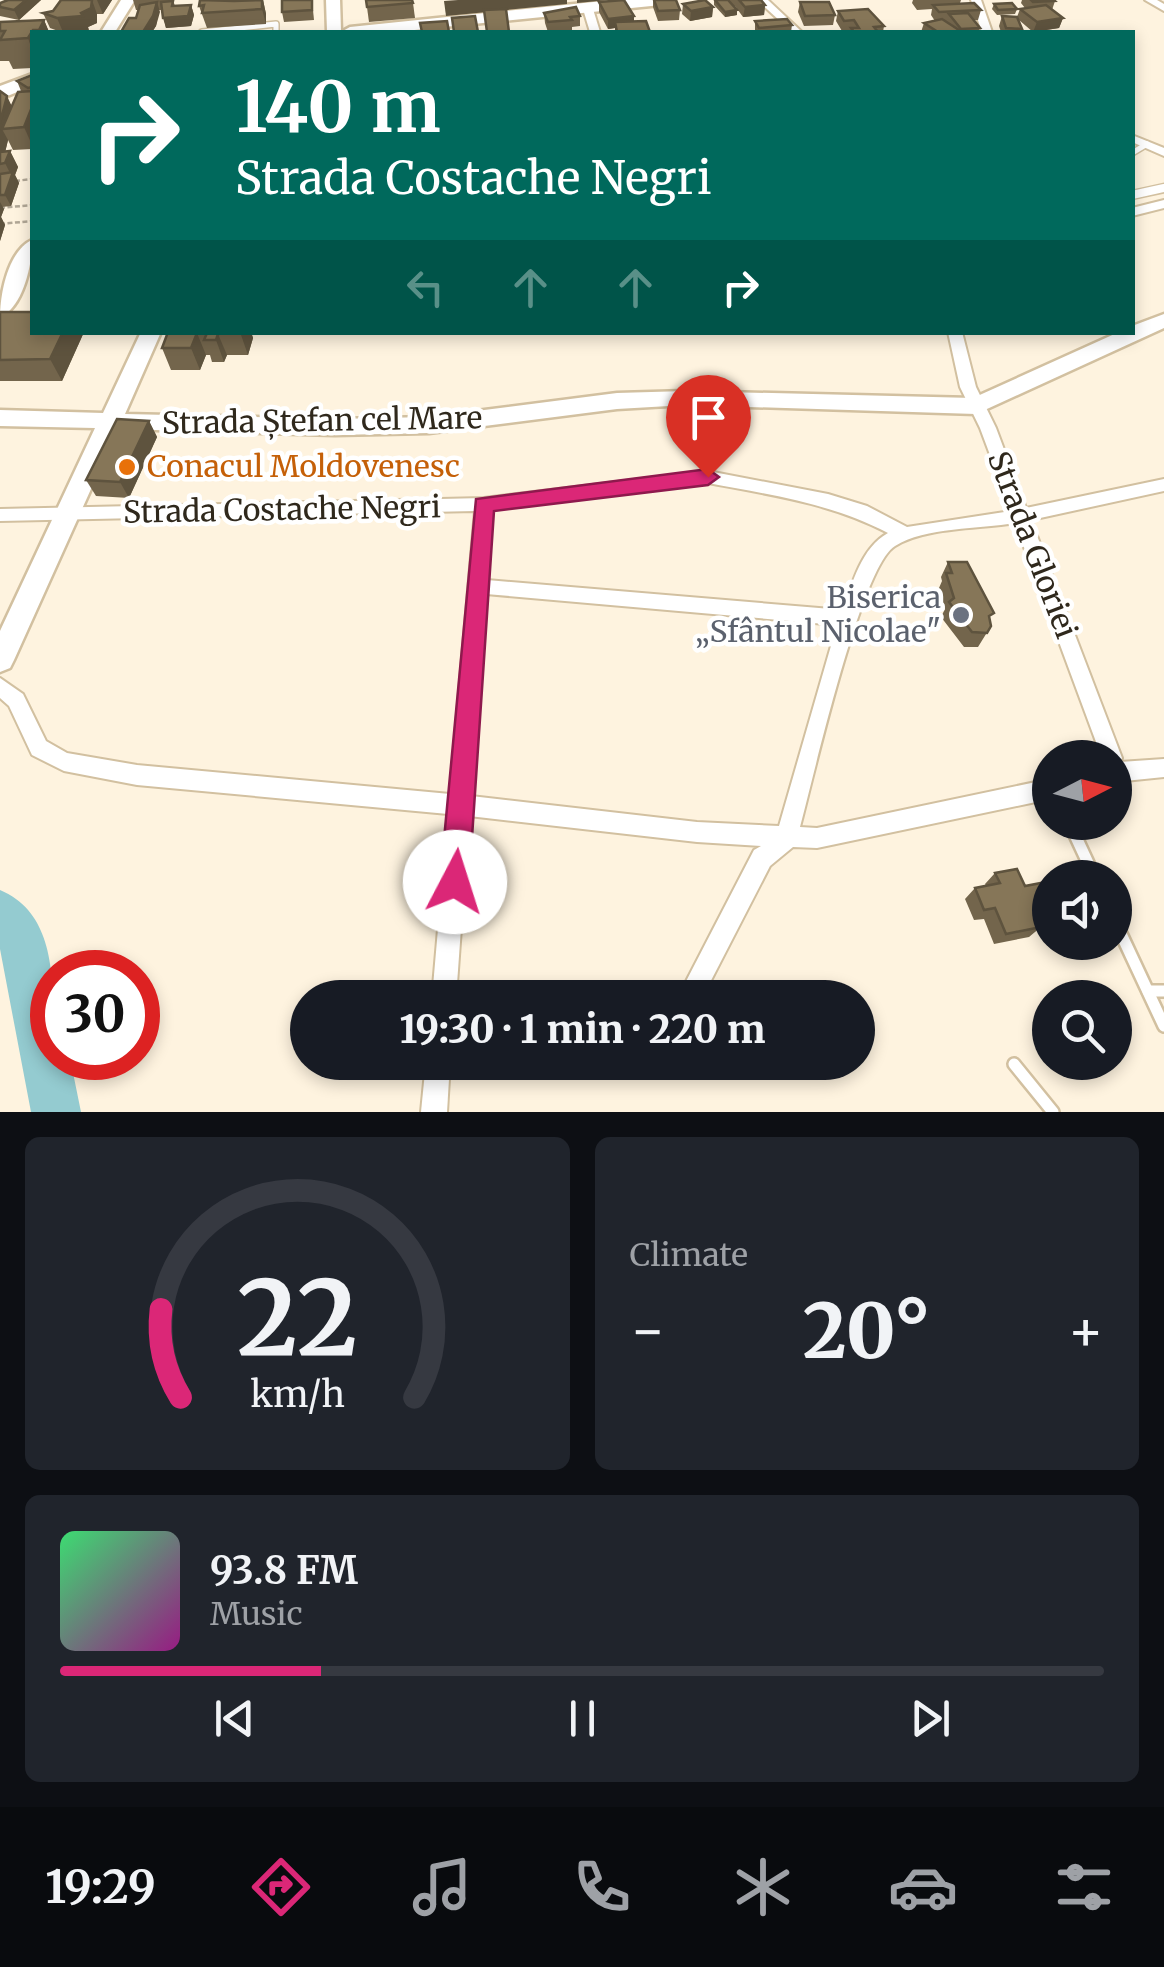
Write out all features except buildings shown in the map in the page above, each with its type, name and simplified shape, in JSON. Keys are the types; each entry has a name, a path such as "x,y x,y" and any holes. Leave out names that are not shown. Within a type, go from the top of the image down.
{"main road":[{"path":"418,30 652,1"},
{"path":"381,30 443,26"},
{"path":"0,92 30,82"}],"street":[{"path":"109,30 128,0"},
{"path":"333,0 334,30"},
{"path":"762,0 795,30"},
{"path":"976,0 986,30"},
{"path":"1150,0 1164,8"},
{"path":"588,9 594,30"},
{"path":"1135,139 1164,152"},
{"path":"1135,211 1164,204"},
{"path":"6,319 30,252"},
{"name":"Strada Ștefan cel Mare","path":"1135,333 1164,320"},
{"path":"0,660 151,335"},
{"name":"Strada Gloriei","path":"956,335 976,406 1105,740"},
{"name":"Strada Ștefan cel Mare","path":"0,418 429,425 616,402 686,398 976,406 1131,335"},
{"name":"Strada Costache Negri","path":"0,516 484,504 692,478 728,478 828,500 862,511 904,533"},
{"path":"698,980 762,858 786,838 872,555 884,543 904,533 1021,516 1164,486"},
{"path":"446,980 484,504"},
{"path":"477,586 850,618"},
{"path":"0,686 16,700 38,748 64,762 137,775 786,838 817,838 1032,793"},
{"path":"1132,767 1164,768"},
{"path":"434,1112 437,1080"}],"lane":[{"path":"220,30 276,24 276,30"},
{"path":"1135,151 1147,144"},
{"path":"1135,194 1164,188"},
{"path":"1132,957 1164,1026"},
{"path":"1148,991 1164,991"},
{"path":"1014,1064 1052,1112"}],"path":[{"path":"0,182 30,180"},
{"path":"0,208 30,205"},
{"path":"0,224 30,221"}],"waterway":[{"path":"0,913 23,941 56,1112"}],"place":[{"name":"Conacul Moldovenesc","path":"127,467"},
{"name":"Biserica „Sfântul Nicolae\"","path":"961,615"}],"route":[{"path":"455,882 484,504 708,477"}]}
